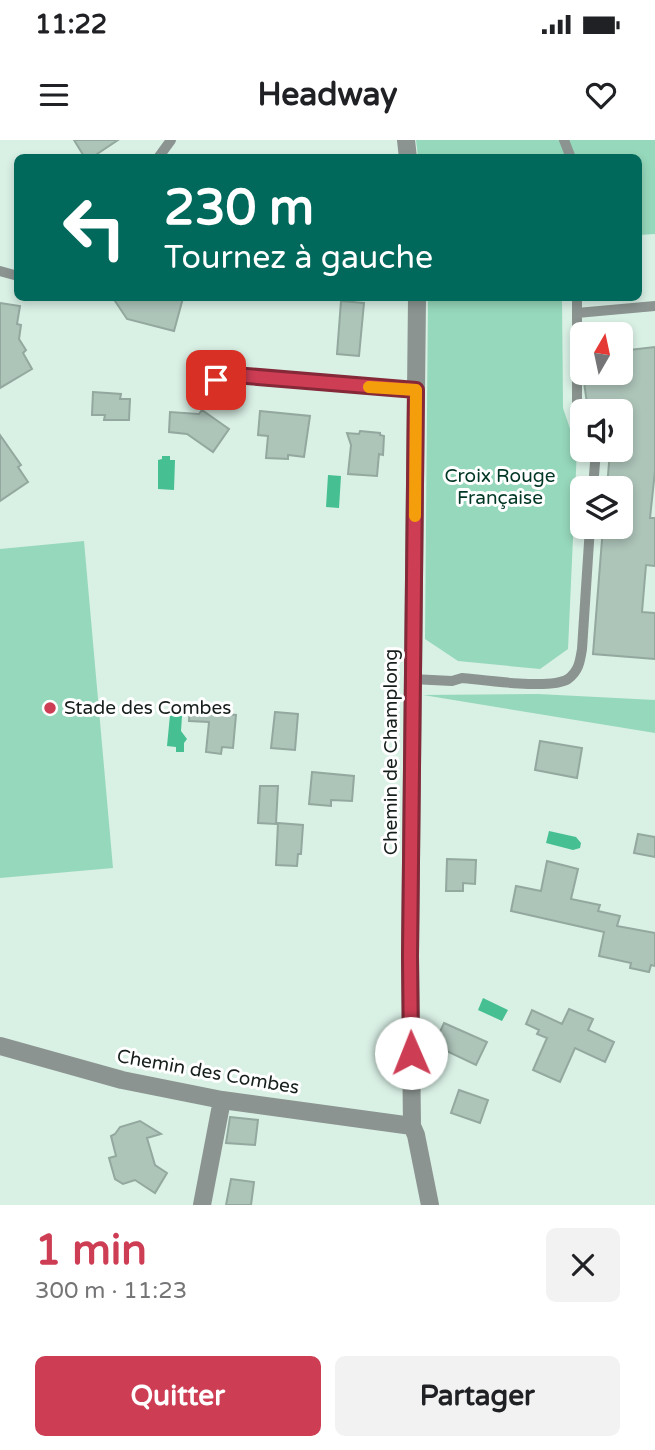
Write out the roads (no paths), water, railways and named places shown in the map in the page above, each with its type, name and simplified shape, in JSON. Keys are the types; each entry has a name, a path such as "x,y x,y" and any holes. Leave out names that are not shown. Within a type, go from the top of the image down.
{"street":[{"name":"Chemin de Champlong","path":"417,301 410,956 412,1126 430,1205"},
{"name":"Chemin des Combes","path":"0,1046 122,1080 222,1100 412,1126"},
{"path":"202,1205 222,1100"}],"lane":[{"path":"577,301 577,399"},
{"path":"577,313 655,306"},
{"path":"216,380 234,375 416,390"},
{"path":"412,679 452,681 462,678 555,684 569,678 579,666 582,649 589,539"}],"place":[{"name":"Stade des Combes","path":"50,708"}],"park label":[{"name":"Croix Rouge Française","path":"500,487"}]}
